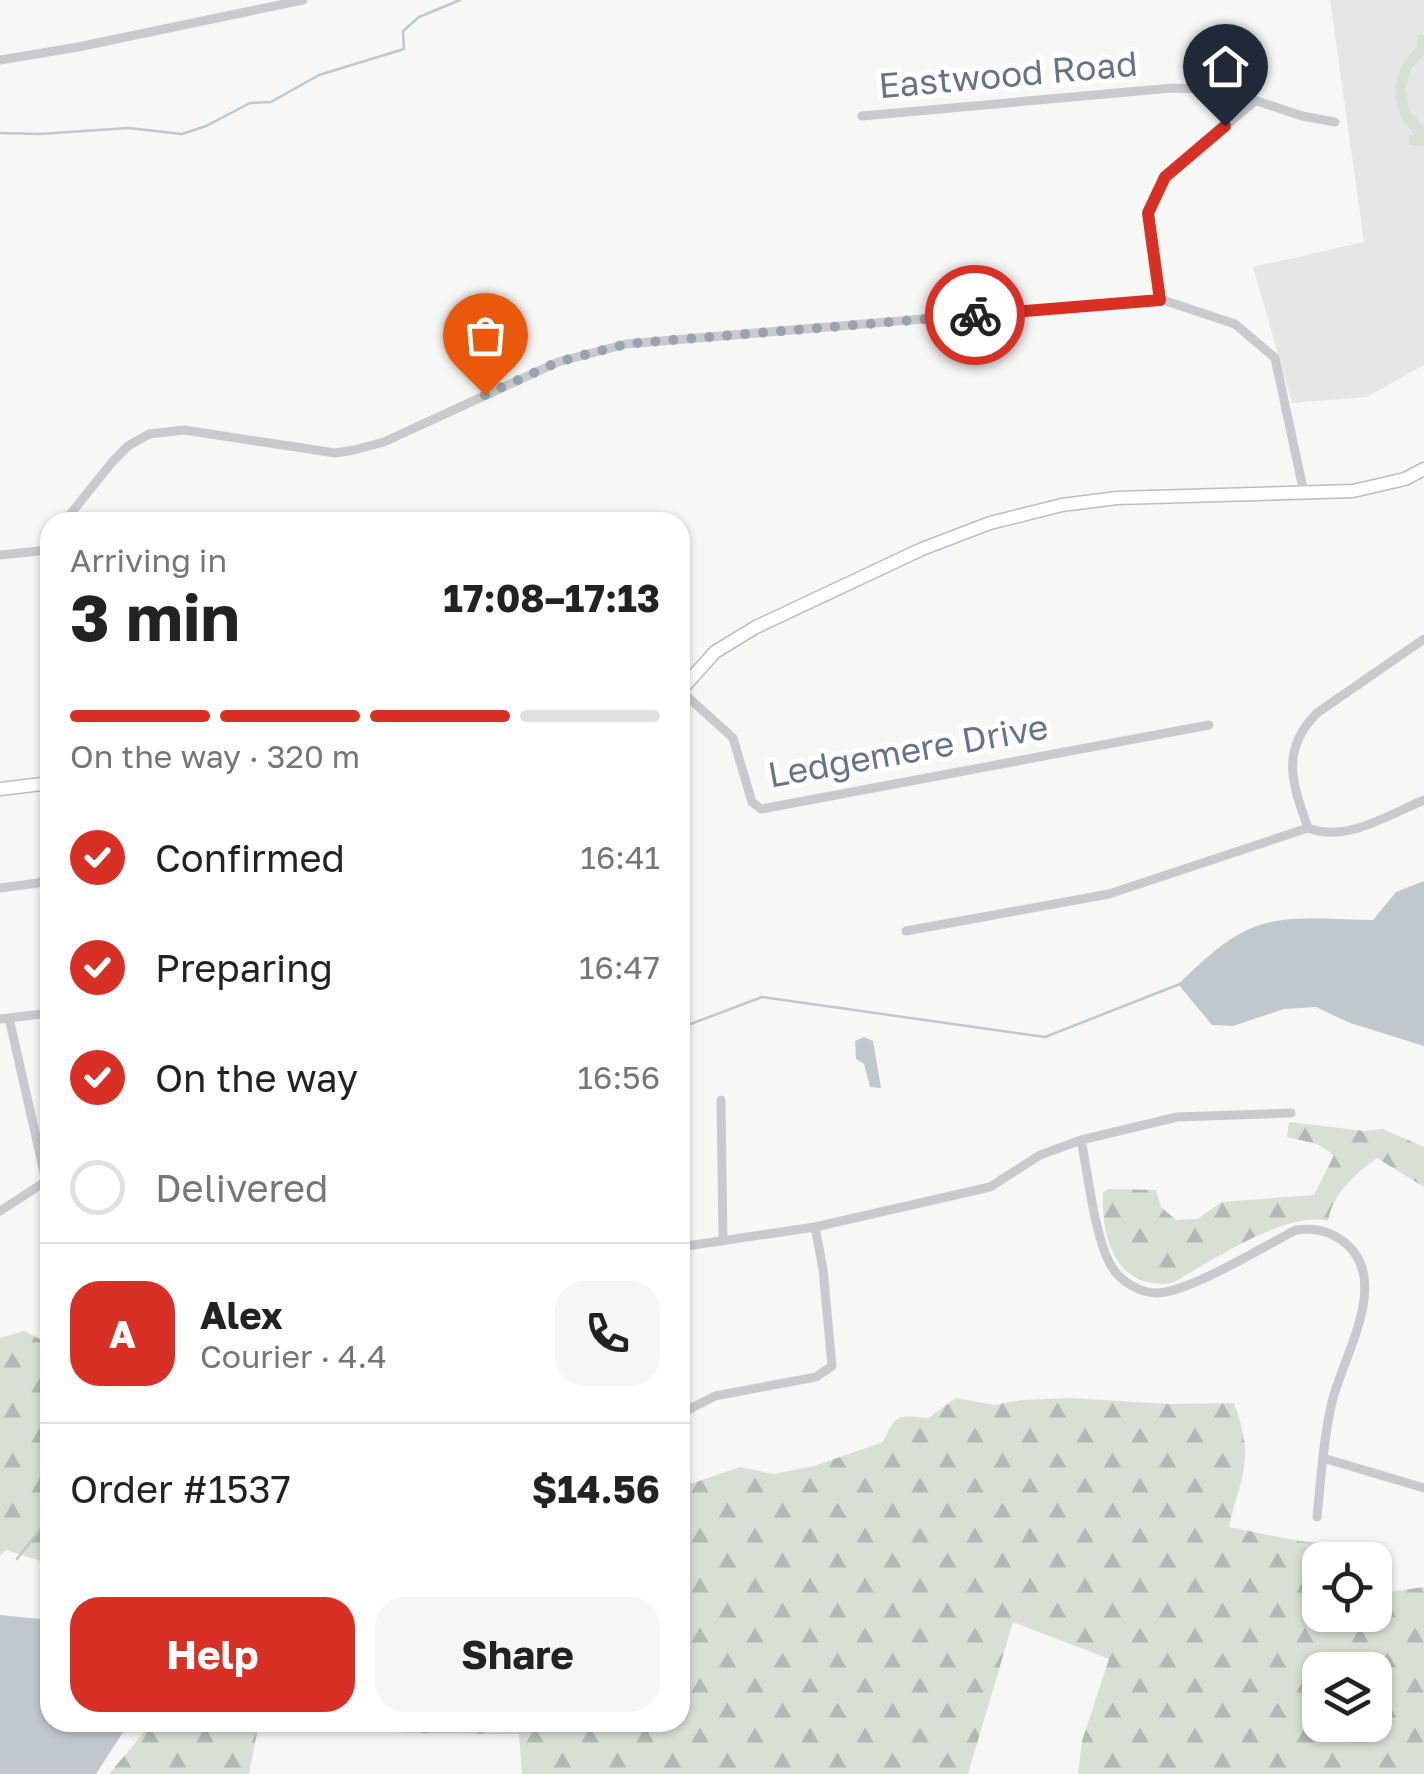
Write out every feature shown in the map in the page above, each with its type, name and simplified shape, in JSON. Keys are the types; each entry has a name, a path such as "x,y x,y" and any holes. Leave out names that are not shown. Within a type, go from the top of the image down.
{"main road":[{"path":"690,680 716,652 756,627 990,522 1062,505 1117,498 1379,487 1424,470"},
{"path":"0,789 40,784"}],"street":[{"path":"0,60 78,48 304,0"},
{"name":"Eastwood Road","path":"862,116 1172,88 1224,90 1302,116 1335,122"},
{"path":"1160,300 1148,213 1165,177 1255,101"},
{"path":"72,512 128,446 162,430 208,433 335,453 384,442 558,362 626,344 1160,300 1235,324 1275,358 1304,493"},
{"path":"0,555 40,550"},
{"path":"1308,828 1294,791 1292,768 1294,746 1305,725 1338,696 1424,639"},
{"name":"Ledgemere Drive","path":"690,700 733,738 752,802 761,809 1210,725"},
{"path":"906,931 1109,894 1308,828 1321,833 1344,833 1424,800"},
{"path":"0,888 40,882"},
{"path":"40,1014 4,1019 40,1151"},
{"path":"721,1100 723,1241"},
{"path":"690,1246 815,1227 990,1187 1040,1155 1082,1140 1177,1117 1291,1113"},
{"path":"1082,1140 1110,1266 1139,1289 1156,1293 1190,1285 1296,1230 1308,1228 1330,1234 1358,1256 1366,1290 1332,1399 1317,1517"},
{"path":"0,1211 40,1185"},
{"path":"690,1409 715,1396 816,1377 832,1366 826,1287 815,1227"},
{"path":"1323,1458 1424,1488"}],"shaded area":[{"path":"1330,0 1424,0 1424,365 1367,397 1292,403 1253,267 1364,242"},
{"path":"1424,881 1424,1046 1350,1023 1316,1007 1284,1009 1233,1026 1212,1025 1178,984 1219,947 1247,930 1293,919 1373,920 1396,892"},
{"path":"864,1037 873,1041 881,1088 870,1087 864,1064 856,1059 855,1041"},
{"path":"0,1615 40,1619 40,1732 123,1732 96,1774 0,1774"}],"green space":[{"path":"1417,35 1424,35 1424,55 1411,69 1405,89 1409,110 1424,127 1424,146 1409,145 1409,135 1414,134 1396,101 1397,78 1417,47"},
{"path":"1289,1122 1365,1131 1383,1129 1424,1147 1424,1187 1377,1158 1340,1193 1328,1221 1291,1223 1270,1230 1172,1283 1153,1283 1125,1270 1109,1244 1103,1193 1108,1189 1156,1190 1161,1207 1176,1220 1197,1219 1222,1202 1314,1195 1334,1155 1317,1144 1287,1137"},
{"path":"24,1331 40,1339 40,1561 6,1550 0,1556 0,1338"},
{"path":"956,1398 995,1405 1070,1398 1234,1403 1245,1452 1229,1527 1309,1542 1302,1542 1302,1632 1392,1632 1392,1592 1424,1587 1424,1774 1078,1774 1082,1741 1109,1659 1013,1622 968,1774 522,1774 519,1734 397,1732 690,1732 690,1483 740,1467 773,1474 814,1466 883,1442 899,1418 928,1418"},
{"path":"144,1732 257,1732 249,1774 109,1774"}],"waterway":[{"path":"0,133 128,128 182,134 250,103 271,102 319,75 404,49 403,31 419,17 460,0"},
{"path":"690,1024 762,997 1045,1037 1180,984"},
{"path":"17,1559 40,1530"}],"way so far":[{"path":"485,395 558,362 626,344 975,315"}],"route":[{"path":"975,315 1160,300 1148,213 1165,177 1225,126"}]}
